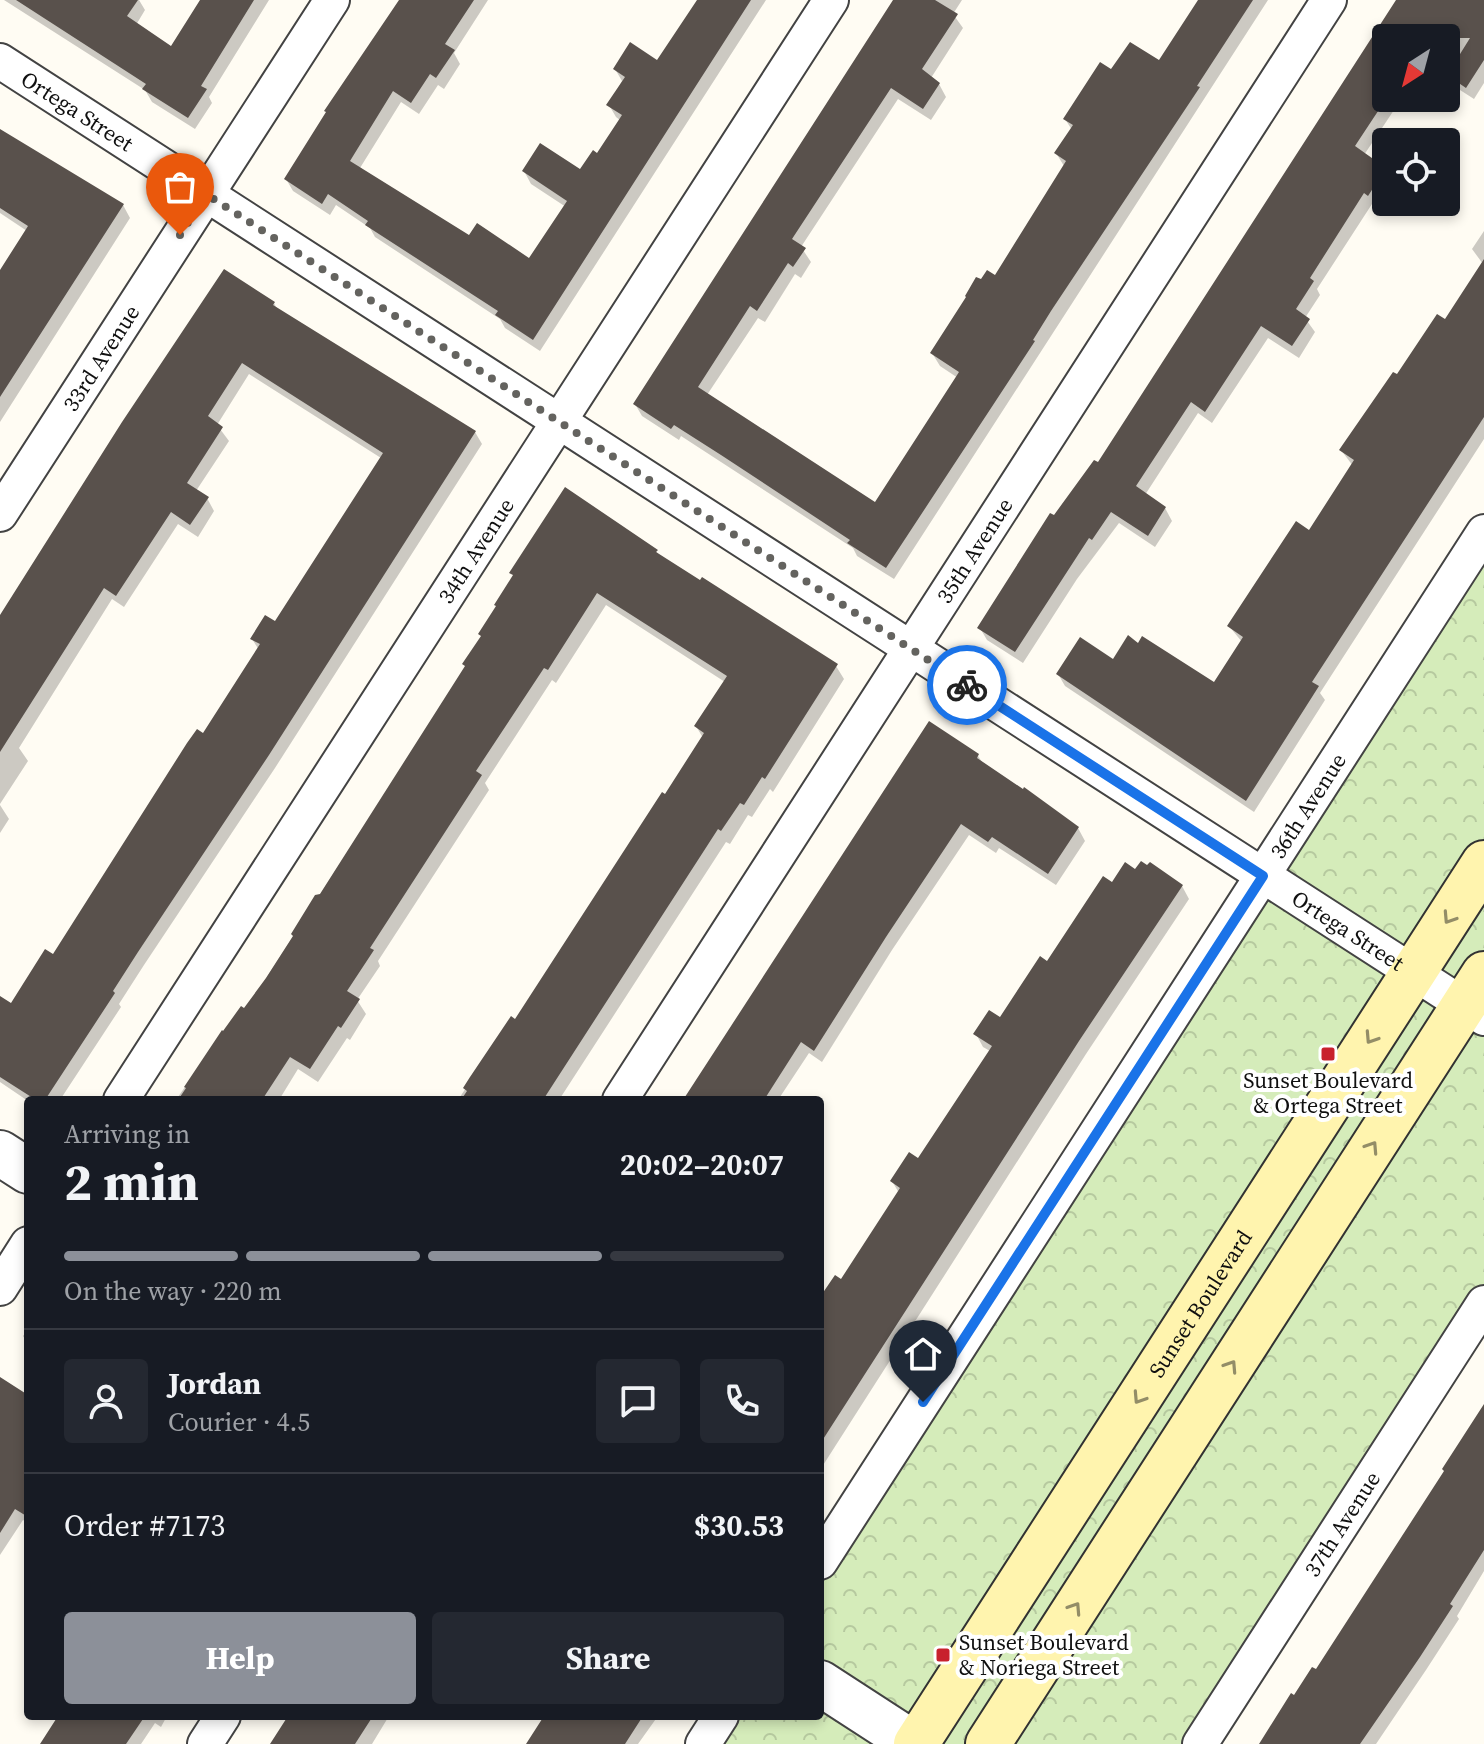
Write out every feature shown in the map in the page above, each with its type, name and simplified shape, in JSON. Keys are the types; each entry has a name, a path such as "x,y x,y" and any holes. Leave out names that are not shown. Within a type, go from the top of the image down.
{"main road":[{"name":"Sunset Boulevard","path":"915,1744 1484,863"},
{"path":"988,1744 1477,999"}],"street":[{"name":"33rd Avenue","path":"0,514 332,0"},
{"name":"34th Avenue","path":"124,1096 831,0"},
{"name":"35th Avenue","path":"623,1096 1329,0"},
{"name":"Ortega Street","path":"0,61 1413,973 1477,999"},
{"name":"36th Avenue","path":"824,1556 1484,532"},
{"path":"0,1153 24,1168"},
{"path":"0,1288 24,1250"},
{"name":"37th Avenue","path":"1200,1744 1484,1303"},
{"path":"824,1686 915,1744"},
{"path":"205,1744 220,1720"},
{"path":"703,1744 718,1720"}],"green space":[{"path":"1484,533 1484,1304 1200,1744 703,1744 718,1720 824,1720 824,1556"}],"building":[{"path":"16,0 138,0 127,16 171,46 200,0 254,0 201,86 207,89 188,118 142,89 146,84"},
{"path":"399,0 474,0 445,44 455,50 436,78 430,74 411,103 393,91 350,161 469,235 477,223 529,258 567,201 522,171 540,143 580,169 593,150 597,153 622,115 606,105 625,77 613,69 630,42 657,60 697,0 751,0 533,340 495,315 498,311 365,225 368,221 328,194 322,204 284,179 324,111"},
{"path":"893,0 935,0 958,14 922,69 940,83 923,109 891,88 792,239 806,248 793,267 788,263 757,311 750,306 698,387 875,502 959,372 930,353 976,277 981,279 987,270 995,275 1066,161 1054,153 1073,125 1063,119 1100,62 1111,69 1130,42 1159,60 1198,0 1253,0 1197,86 1200,87 886,568 847,543 850,540 721,455 674,425 671,429 633,404"},
{"path":"1396,0 1484,0 1484,60 1466,88 1460,84 1460,54 1470,38 1460,38 1460,24 1381,24"},
{"path":"1372,37 1372,112 1377,112 1355,146 1372,158 1372,190 1368,196 1364,193 1310,278 1314,281 1296,309 1310,319 1292,346 1261,326 1205,412 1191,402 1136,486 1166,507 1148,536 1111,512 1092,540 1089,538 1015,652 977,628 1050,513 1054,515 1094,460 1098,462"},
{"path":"0,129 124,204 0,397 0,270 28,226 0,208"},
{"path":"1484,259 1484,417 1312,682 1319,686 1246,801 1056,674 1080,637 1113,659 1128,635 1138,643 1142,636 1214,682 1243,637 1227,626 1296,521 1309,530 1354,460 1339,450 1393,372 1397,374 1437,314 1445,319"},
{"path":"224,269 275,302 273,305 476,431 48,1096 30,1096 0,1077 0,996 11,1003 45,949 53,954 187,743 197,729 203,733 260,644 250,639 265,615 275,621 383,453 242,363 208,416 223,427 187,483 209,497 190,525 171,512 116,596 104,588 0,752 0,615 122,422"},
{"path":"565,487 658,550 656,552 700,580 702,577 838,664 765,779 762,777 744,805 740,803 721,831 718,829 546,1096 464,1096 467,1091 463,1088 511,1016 515,1019 662,792 665,794 704,733 694,726 727,676 597,593 548,670 544,668 476,771 482,775 370,948 374,950 347,991 360,999 310,1069 290,1057 265,1096 181,1096 222,1030 241,1006 244,1008 266,978 315,895 320,894 465,666 462,664 481,636 478,634 513,575 509,573"},
{"path":"929,721 979,754 977,758 1079,827 1048,874 992,837 988,842 961,824 814,1051 801,1042 767,1096 686,1096"},
{"path":"1141,861 1147,865 1150,862 1183,885 824,1438 824,1291 835,1275 841,1279 900,1188 890,1181 909,1152 918,1158 992,1046 973,1034 989,1010 1000,1017 1040,956 1047,961 1103,876 1112,882 1125,862 1135,869"},
{"path":"0,1377 24,1392 24,1515 15,1509 0,1533"},
{"path":"1484,1404 1484,1550 1420,1657 1360,1744 1259,1744 1291,1693 1294,1695 1312,1667 1316,1669"},
{"path":"55,1720 142,1720 126,1744 40,1744"},
{"path":"285,1720 370,1720 355,1744 270,1744"},
{"path":"541,1720 640,1720 625,1744 526,1744"}],"way so far":[{"path":"180,235 206,194 967,685"}],"place":[{"name":"Sunset Boulevard & Ortega Street","path":"1328,1054"},
{"name":"Sunset Boulevard & Noriega Street","path":"943,1655"}],"route":[{"path":"923,1402 1263,876 967,685"}]}
